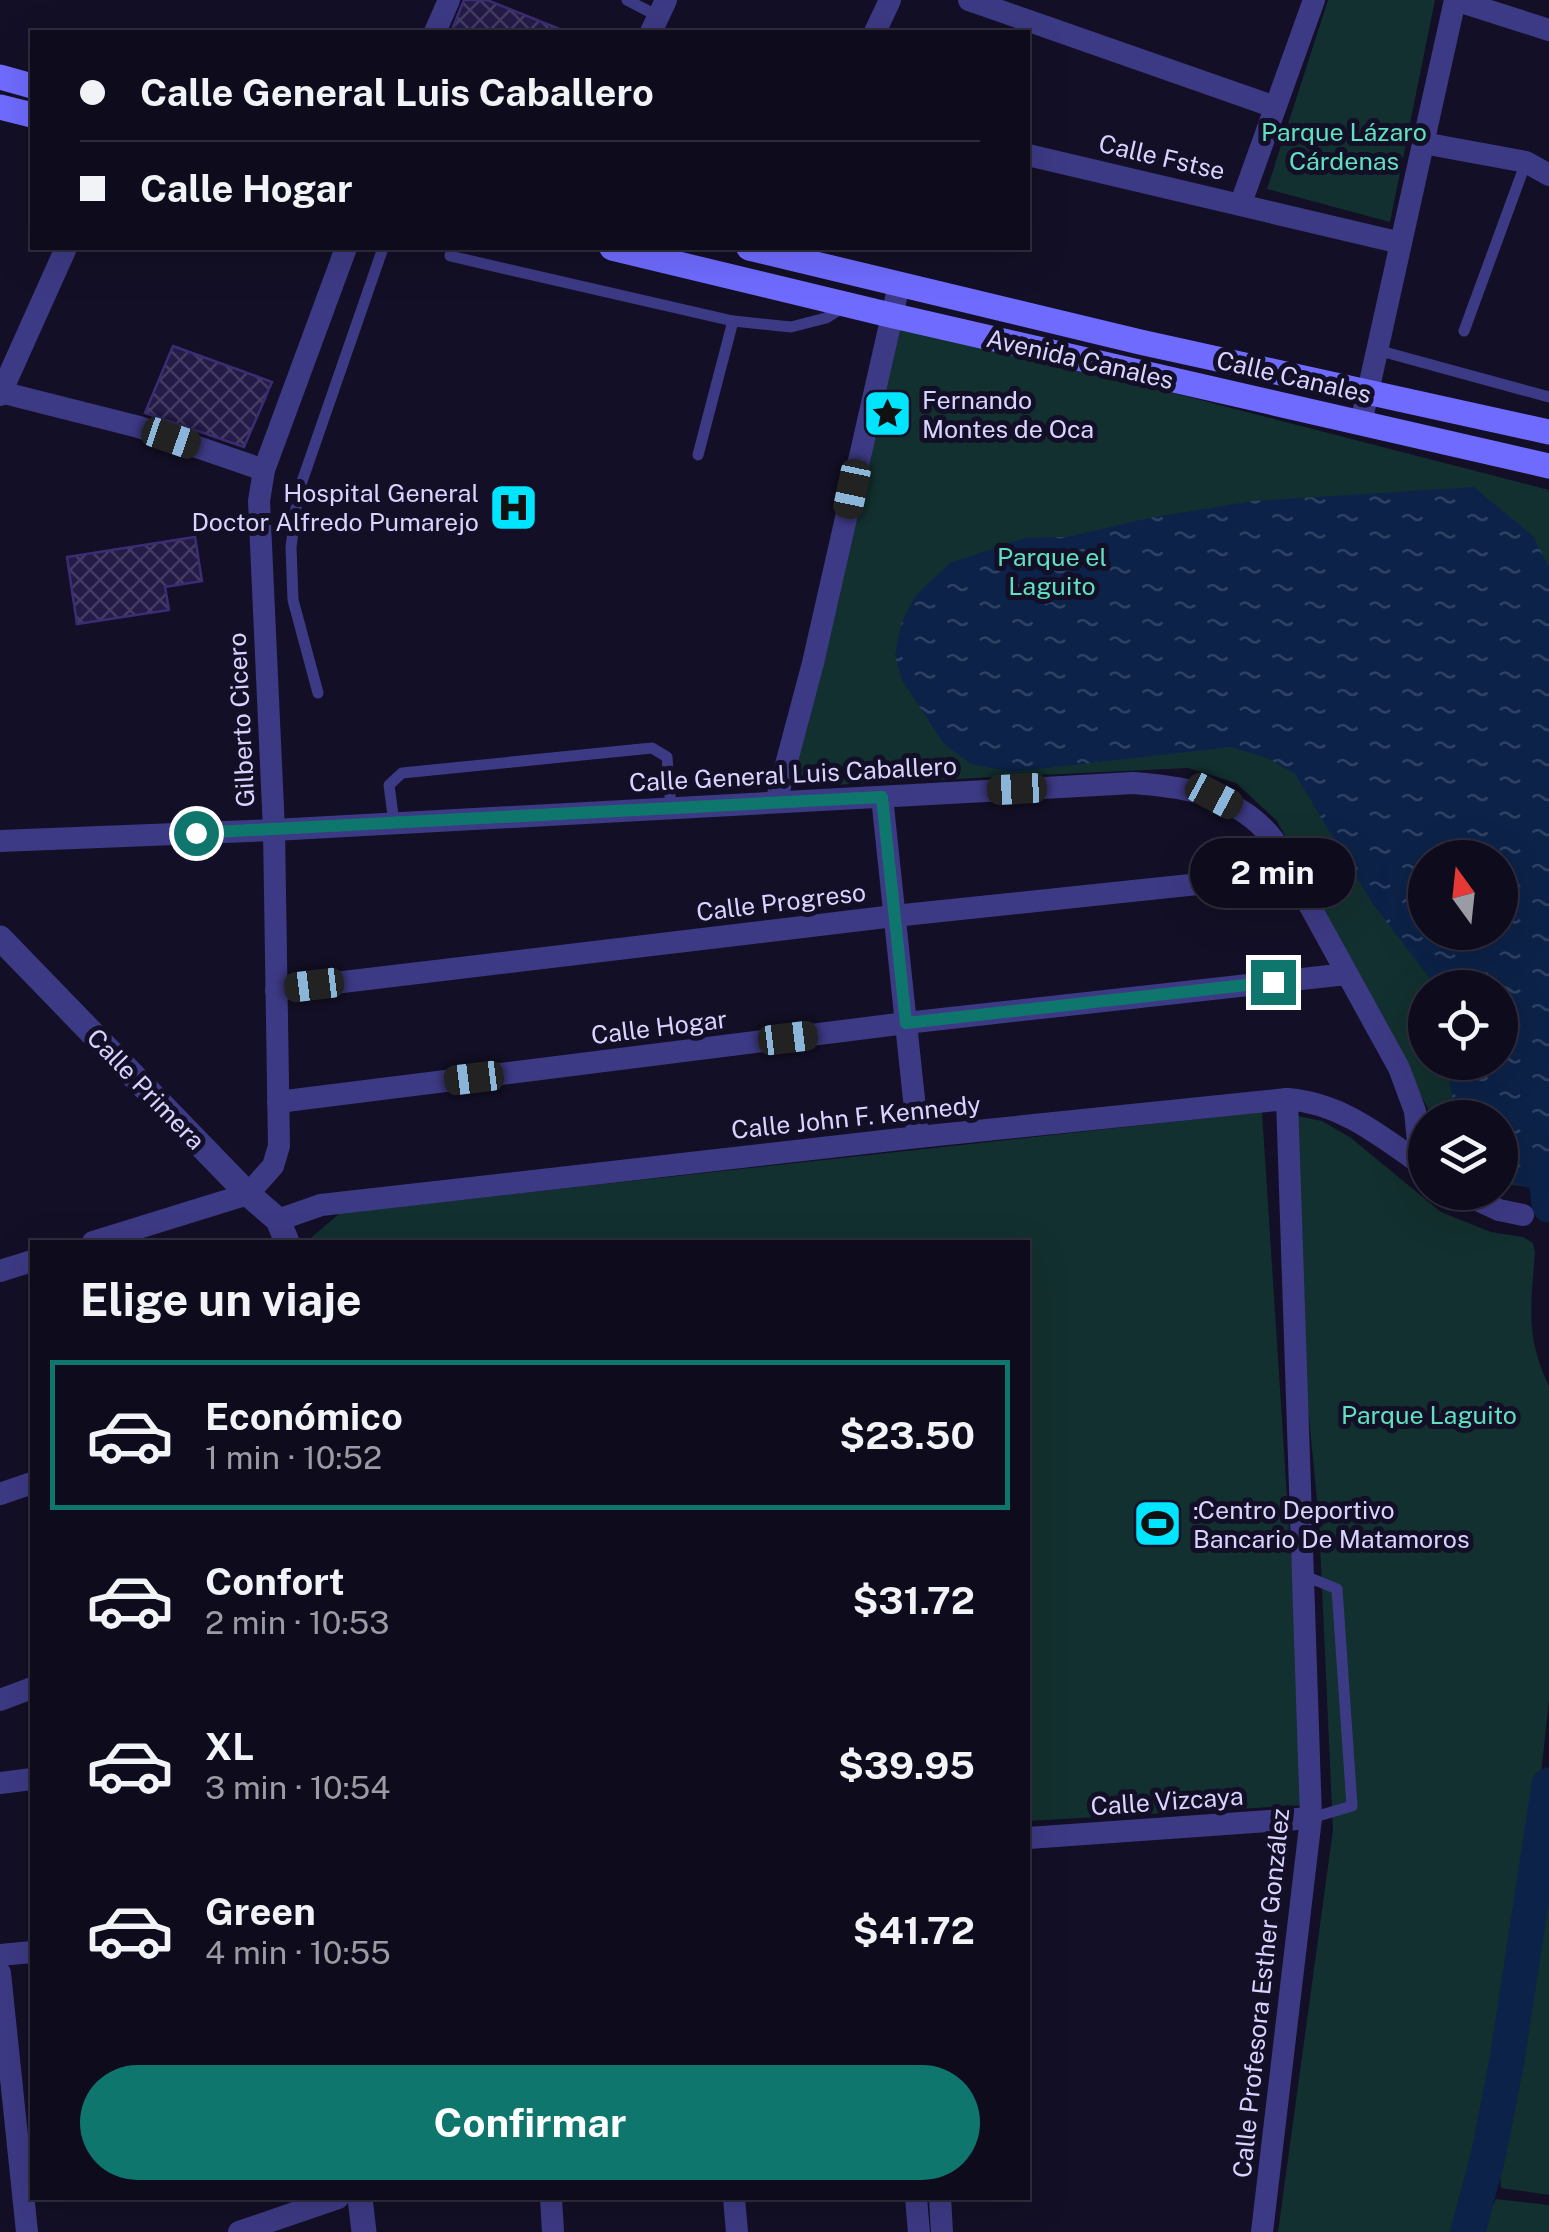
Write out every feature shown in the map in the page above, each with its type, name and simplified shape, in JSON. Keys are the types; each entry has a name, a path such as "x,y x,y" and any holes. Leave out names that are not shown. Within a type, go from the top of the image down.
{"main road":[{"path":"0,78 30,86"},
{"path":"0,107 30,114"},
{"name":"Avenida Canales","path":"620,250 1549,466"},
{"name":"Calle Canales","path":"778,251 899,285 1367,394 1549,432"}],"street":[{"path":"435,30 449,0"},
{"path":"877,30 890,0"},
{"path":"969,0 1275,107"},
{"path":"1241,203 1314,0"},
{"path":"1361,422 1456,0 1549,30"},
{"path":"1424,143 1526,162 1549,175"},
{"name":"Calle Fstse","path":"1030,154 1401,244"},
{"path":"65,250 0,393 140,428 264,470"},
{"name":"Gilberto Cicero","path":"248,1194 273,1166 279,1146 274,830 259,501 264,470 345,250"},
{"path":"762,284 778,251"},
{"path":"776,802 813,662 899,285"},
{"name":"Calle General Luis Caballero","path":"0,841 274,830 1132,783 1187,787 1229,803 1264,828 1294,874 1399,1068 1411,1100"},
{"path":"882,797 918,1137"},
{"name":"Calle Progreso","path":"276,990 894,916 1294,874"},
{"name":"Calle Primera","path":"0,938 283,1231"},
{"name":"Calle Hogar","path":"278,1102 906,1023 1346,974"},
{"name":"Calle John F. Kennedy","path":"283,1231 321,1205 1287,1099 1308,1100 1344,1112 1408,1156"},
{"name":"Calle Profesora Esther González","path":"1262,2232 1311,1818 1287,1099"},
{"path":"99,1240 248,1194"},
{"path":"1499,1210 1523,1216"},
{"path":"0,1270 30,1262"},
{"path":"0,1494 30,1484"},
{"path":"0,1700 30,1689"},
{"path":"0,1782 30,1779"},
{"name":"Calle Vizcaya","path":"1030,1838 1311,1818"},
{"path":"0,1955 30,1952"},
{"path":"0,1973 4,2062 27,2232"},
{"path":"4,2062 30,2054"},
{"path":"239,2232 332,2200"},
{"path":"360,2200 364,2232"},
{"path":"550,2200 553,2232"},
{"path":"734,2200 737,2232"},
{"path":"916,2200 919,2232"},
{"path":"940,2200 942,2232"}],"lane":[{"path":"626,0 658,16"},
{"path":"1464,331 1526,162"},
{"path":"318,693 293,600 291,548 298,493 382,250"},
{"path":"452,250 450,256 733,322 791,327 826,318 848,304"},
{"path":"698,455 733,322"},
{"path":"1377,350 1549,397"},
{"path":"394,823 389,785 402,773 652,748 666,756 671,808"},
{"path":"1303,1574 1337,1589 1352,1806 1311,1818"}],"green space":[{"name":"Parque Lázaro Cárdenas","path":"1328,0 1435,0 1390,222 1267,189"},
{"name":"Parque el Laguito","path":"898,322 1549,490 1549,1190 1518,1186 1518,1100 1423,1100 1413,1080 1518,1080 1518,970 1408,970 1408,1071 1277,821 1236,783 1188,768 788,787"},
{"name":":Centro Deportivo Bancario De Matamoros","path":"1262,1112 1307,1805 1030,1821 1030,1240 308,1240 340,1213"},
{"name":"Parque Laguito","path":"1298,1116 1322,1121 1351,1138 1408,1185 1408,1210 1439,1210 1491,1232 1523,1237 1533,1243 1533,1336 1549,1386 1549,1700 1538,1802 1503,1980 1491,2113 1463,2221 1454,2232 1278,2232 1333,1830 1319,1521 1304,1365"},
{"path":"1549,1896 1549,2195 1501,2188 1500,2174"},
{"path":"1496,2199 1549,2205 1549,2232 1480,2232"}],"water":[{"path":"1474,487 1533,536 1549,567 1549,1186 1532,1189 1518,1184 1518,1100 1453,1100 1449,1080 1518,1080 1518,970 1424,970 1408,950 1518,950 1518,840 1408,840 1408,950 1372,903 1295,774 1269,759 1231,747 1011,772 971,764 944,744 902,680 895,656 901,624 916,595 950,563 1025,538 1067,537 1149,518 1253,501"}],"building":[{"path":"464,0 487,0 562,30 452,30"},
{"path":"173,346 272,382 244,447 145,413"},
{"path":"195,537 202,581 165,587 169,610 77,624 67,557"}],"waterway":[{"path":"1547,1186 1549,1205"},
{"path":"1468,2232 1507,2060 1549,1785"}],"place":[{"name":"Fernando Montes de Oca","path":"887,414"},
{"name":"Hospital General Doctor Alfredo Pumarejo","path":"514,507"},
{"name":":Centro Deportivo Bancario De Matamoros","path":"1158,1524"}],"route":[{"path":"196,833 882,797 906,1023 1273,982"}]}
